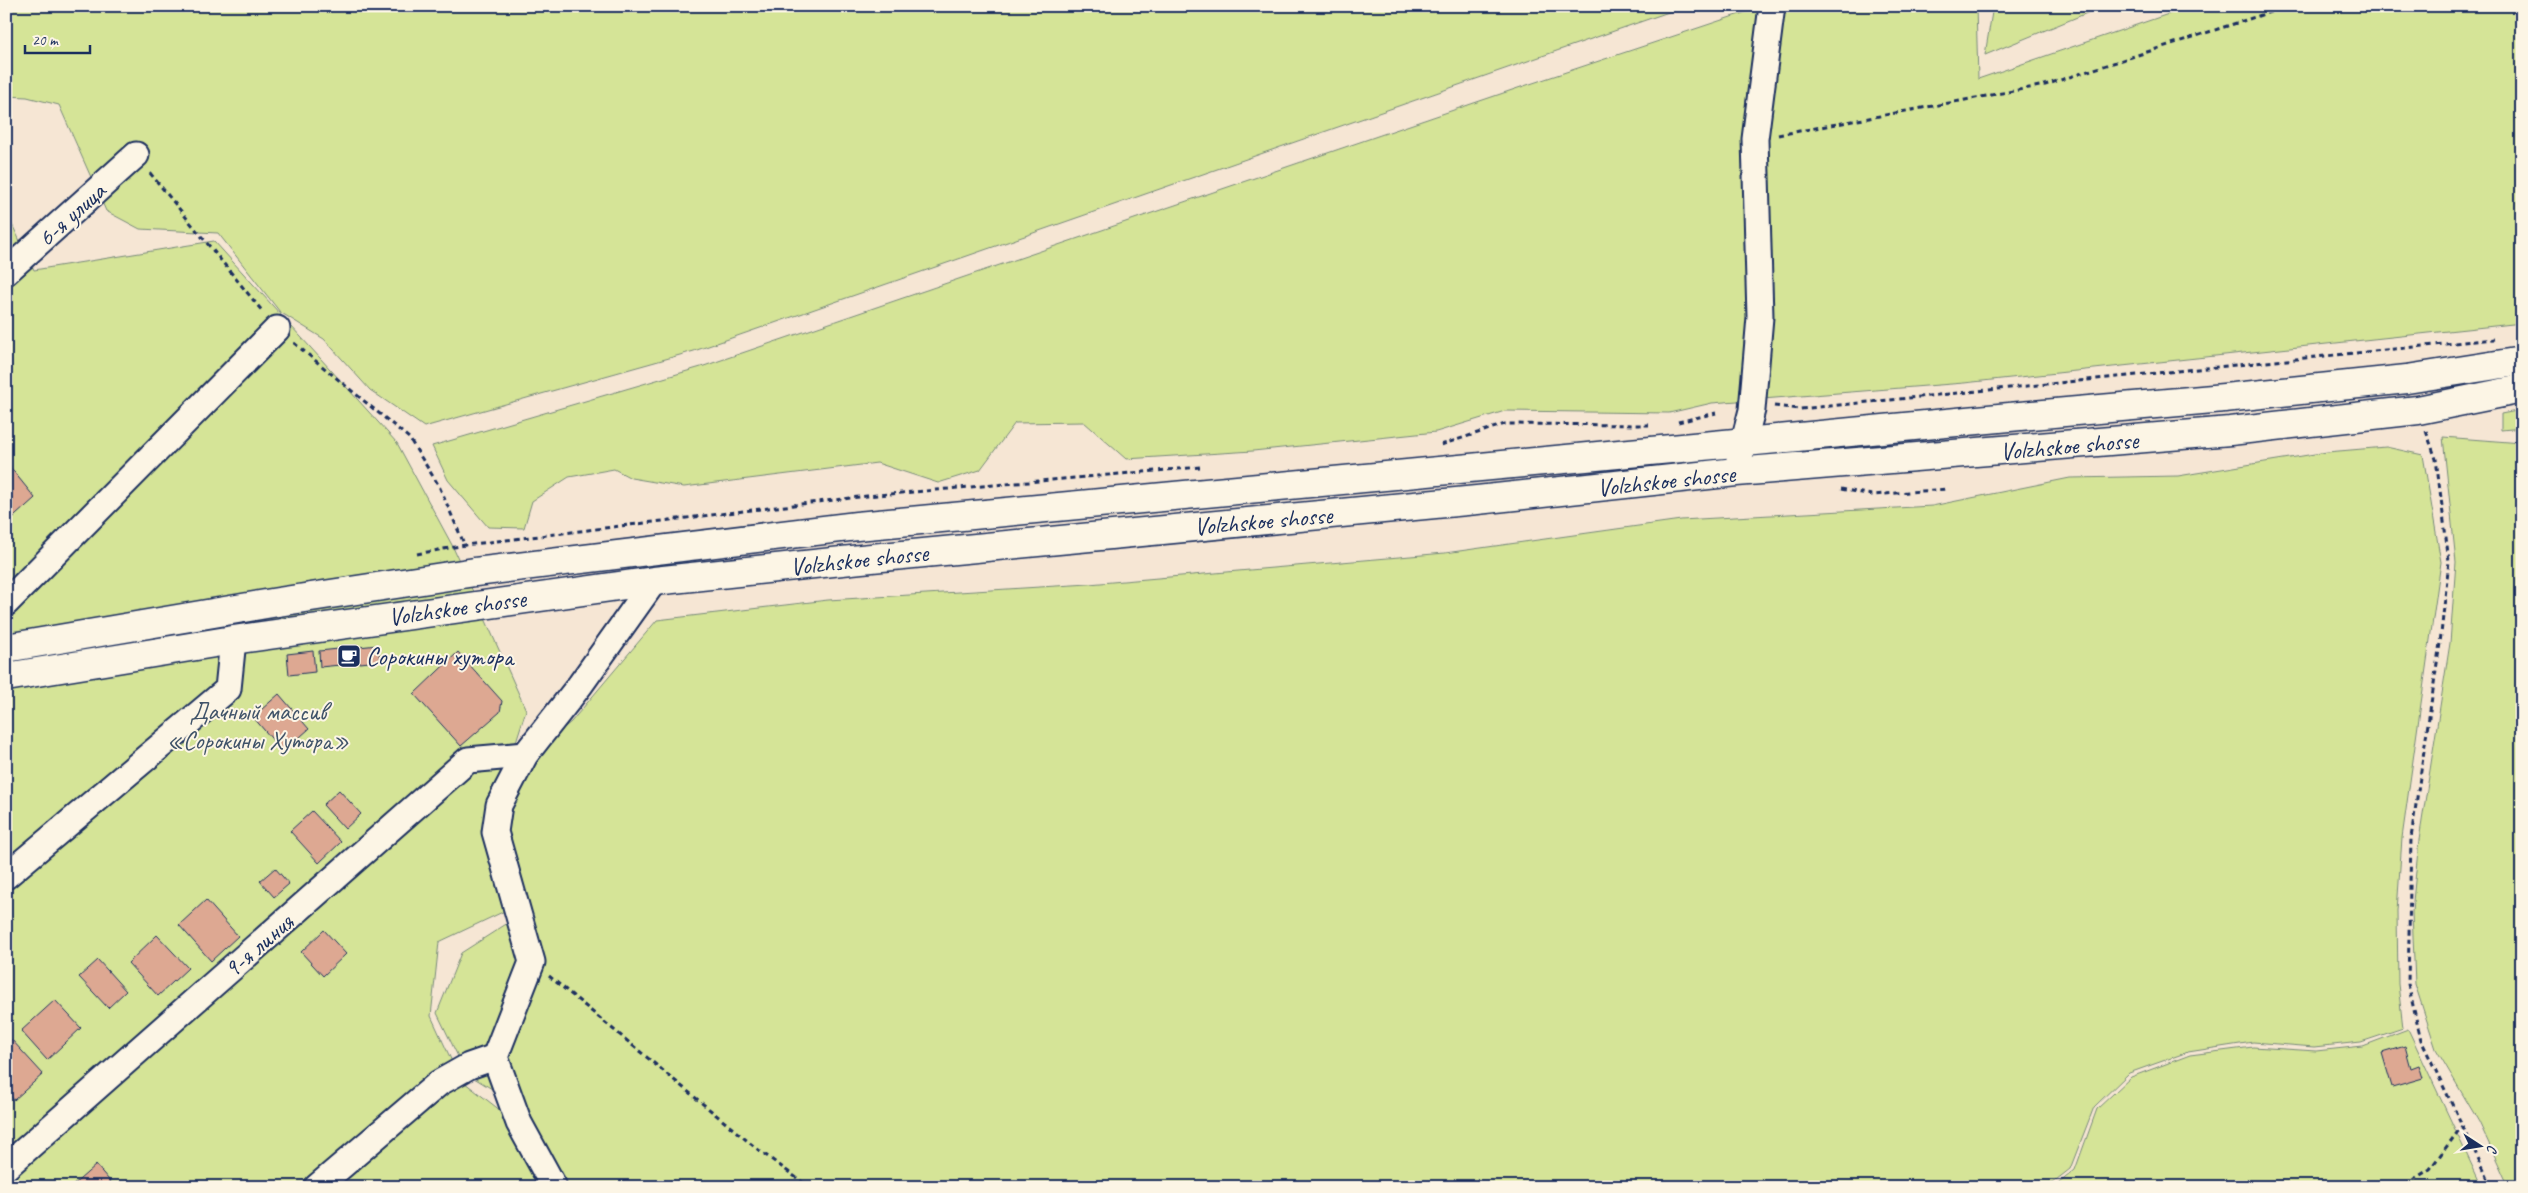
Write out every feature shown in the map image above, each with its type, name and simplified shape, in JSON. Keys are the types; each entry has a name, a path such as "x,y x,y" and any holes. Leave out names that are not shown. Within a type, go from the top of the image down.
{"main road":[{"name":"Volzhskoe shosse","path":"6,648 278,602 475,572 857,526 2253,395 2407,379 2522,361"},
{"name":"Volzhskoe shosse","path":"6,677 233,640 654,581 861,558 1487,499 1736,472 2230,431 2418,410 2522,390"}],"street":[{"path":"1736,472 1752,410 1760,317 1755,139 1772,6"},
{"name":"6-я улица","path":"6,272 136,155"},
{"path":"6,603 277,329"},
{"path":"554,1187 519,1123 495,1057 532,962 494,832 499,805 525,755 580,685 654,581"},
{"path":"6,876 228,689 233,640"},
{"name":"9-я линия","path":"6,1167 468,760 525,755"},
{"path":"317,1187 439,1083 469,1066 495,1057"}],"path":[{"path":"1755,139 2045,85 2289,6"},
{"path":"136,155 277,329 409,438 439,486 475,572"},
{"path":"1772,406 1800,409 2502,338"},
{"path":"2418,410 2436,459 2450,562 2411,838 2408,984 2421,1040 2492,1187"},
{"path":"1834,488 1872,495 1947,489"},
{"path":"532,962 756,1148 809,1187"},
{"path":"2306,1187 2406,1184 2430,1169 2462,1126"}],"green space":[{"path":"6,6 1686,6 694,351 424,427 370,390 324,339 280,312 218,233 140,229 106,211 59,105 27,97 6,96"},
{"path":"1764,6 1976,6 1978,79 2192,6 2522,6 2522,323 1964,383 1712,403 1669,413 1505,411 1436,432 1253,451 1126,459 1084,422 1015,423 980,470 938,483 877,463 684,487 631,478 614,469 569,477 532,501 524,528 488,527 448,480 432,446 701,367"},
{"path":"1993,6 2104,6 1985,55"},
{"name":"Дачный массив «Сорокины Хутора»","path":"6,212 34,270 214,241 397,443 452,545 526,710 485,840 509,909 439,942 431,1016 460,1079 505,1114 544,1187 6,1187"},
{"path":"2522,410 2522,428 2501,430 2501,414"},
{"path":"2443,437 2522,443 2522,1187 2509,1187 2479,1122 2436,1049 2415,984 2412,912 2419,840 2450,643 2456,562"},
{"path":"2386,447 2423,455 2441,562 2402,838 2397,911 2398,984 2403,1028 2361,1042 2314,1047 2253,1042 2188,1052 2129,1073 2094,1107 2070,1169 2047,1187 567,1187 523,1108 466,1073 437,1013 461,953 525,912 505,833 522,778 541,746 571,722 657,620 828,600 1089,584 1445,553 1681,520 1932,506 2070,478 2178,476 2327,452"},
{"path":"2408,1029 2482,1187 2054,1187 2075,1170 2097,1109 2131,1077 2190,1055 2253,1047 2316,1051 2363,1046"}],"building":[{"path":"10,467 35,498 6,524 6,471"},
{"name":"Сорокины хутора","path":"378,645 380,661 320,667 319,651"},
{"path":"313,651 315,672 289,675 287,654"},
{"path":"458,652 502,701 500,712 461,746 414,694"},
{"path":"279,694 309,729 283,752 253,717"},
{"path":"339,790 361,814 345,829 323,805"},
{"path":"312,811 341,842 319,863 290,831"},
{"path":"275,868 289,884 274,897 260,881"},
{"path":"206,900 238,936 211,961 179,925"},
{"path":"324,930 346,954 323,976 301,952"},
{"path":"157,935 188,968 158,996 128,963"},
{"path":"98,960 126,991 108,1008 79,977"},
{"path":"55,1000 81,1028 47,1060 21,1031"},
{"path":"11,1039 43,1074 14,1100 6,1091 6,1043"},
{"path":"2405,1046 2411,1068 2419,1065 2423,1078 2392,1087 2382,1053"},
{"path":"96,1165 115,1187 71,1187"}],"place":[{"name":"Сорокины хутора","path":"349,656"}]}
